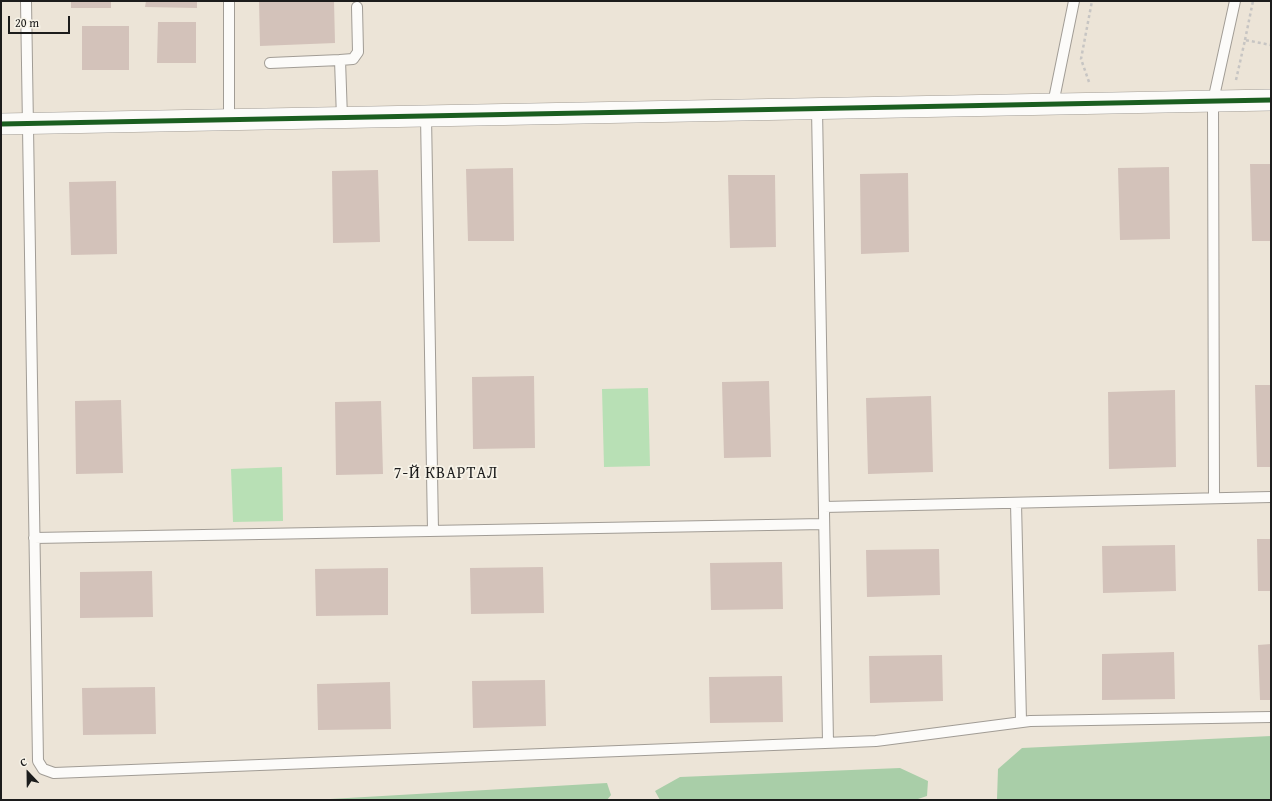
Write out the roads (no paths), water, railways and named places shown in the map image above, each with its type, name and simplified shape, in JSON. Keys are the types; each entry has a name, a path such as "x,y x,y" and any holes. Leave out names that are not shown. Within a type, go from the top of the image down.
{"street":[{"path":"1,124 1271,100"}],"lane":[{"path":"26,1 38,761 47,771 54,773 828,743 885,740 1021,721 1271,717"},
{"path":"229,1 229,120"},
{"path":"1053,104 1074,1"},
{"path":"1214,498 1213,101 1235,1"},
{"path":"270,63 353,59 358,52 357,7"},
{"path":"340,60 342,118"},
{"path":"818,109 828,743"},
{"path":"426,116 433,531"},
{"path":"824,507 1271,497"},
{"path":"1016,503 1021,721"},
{"path":"34,538 824,524"}],"district":[{"name":"7-Й КВАРТАЛ","path":"446,474"}]}
